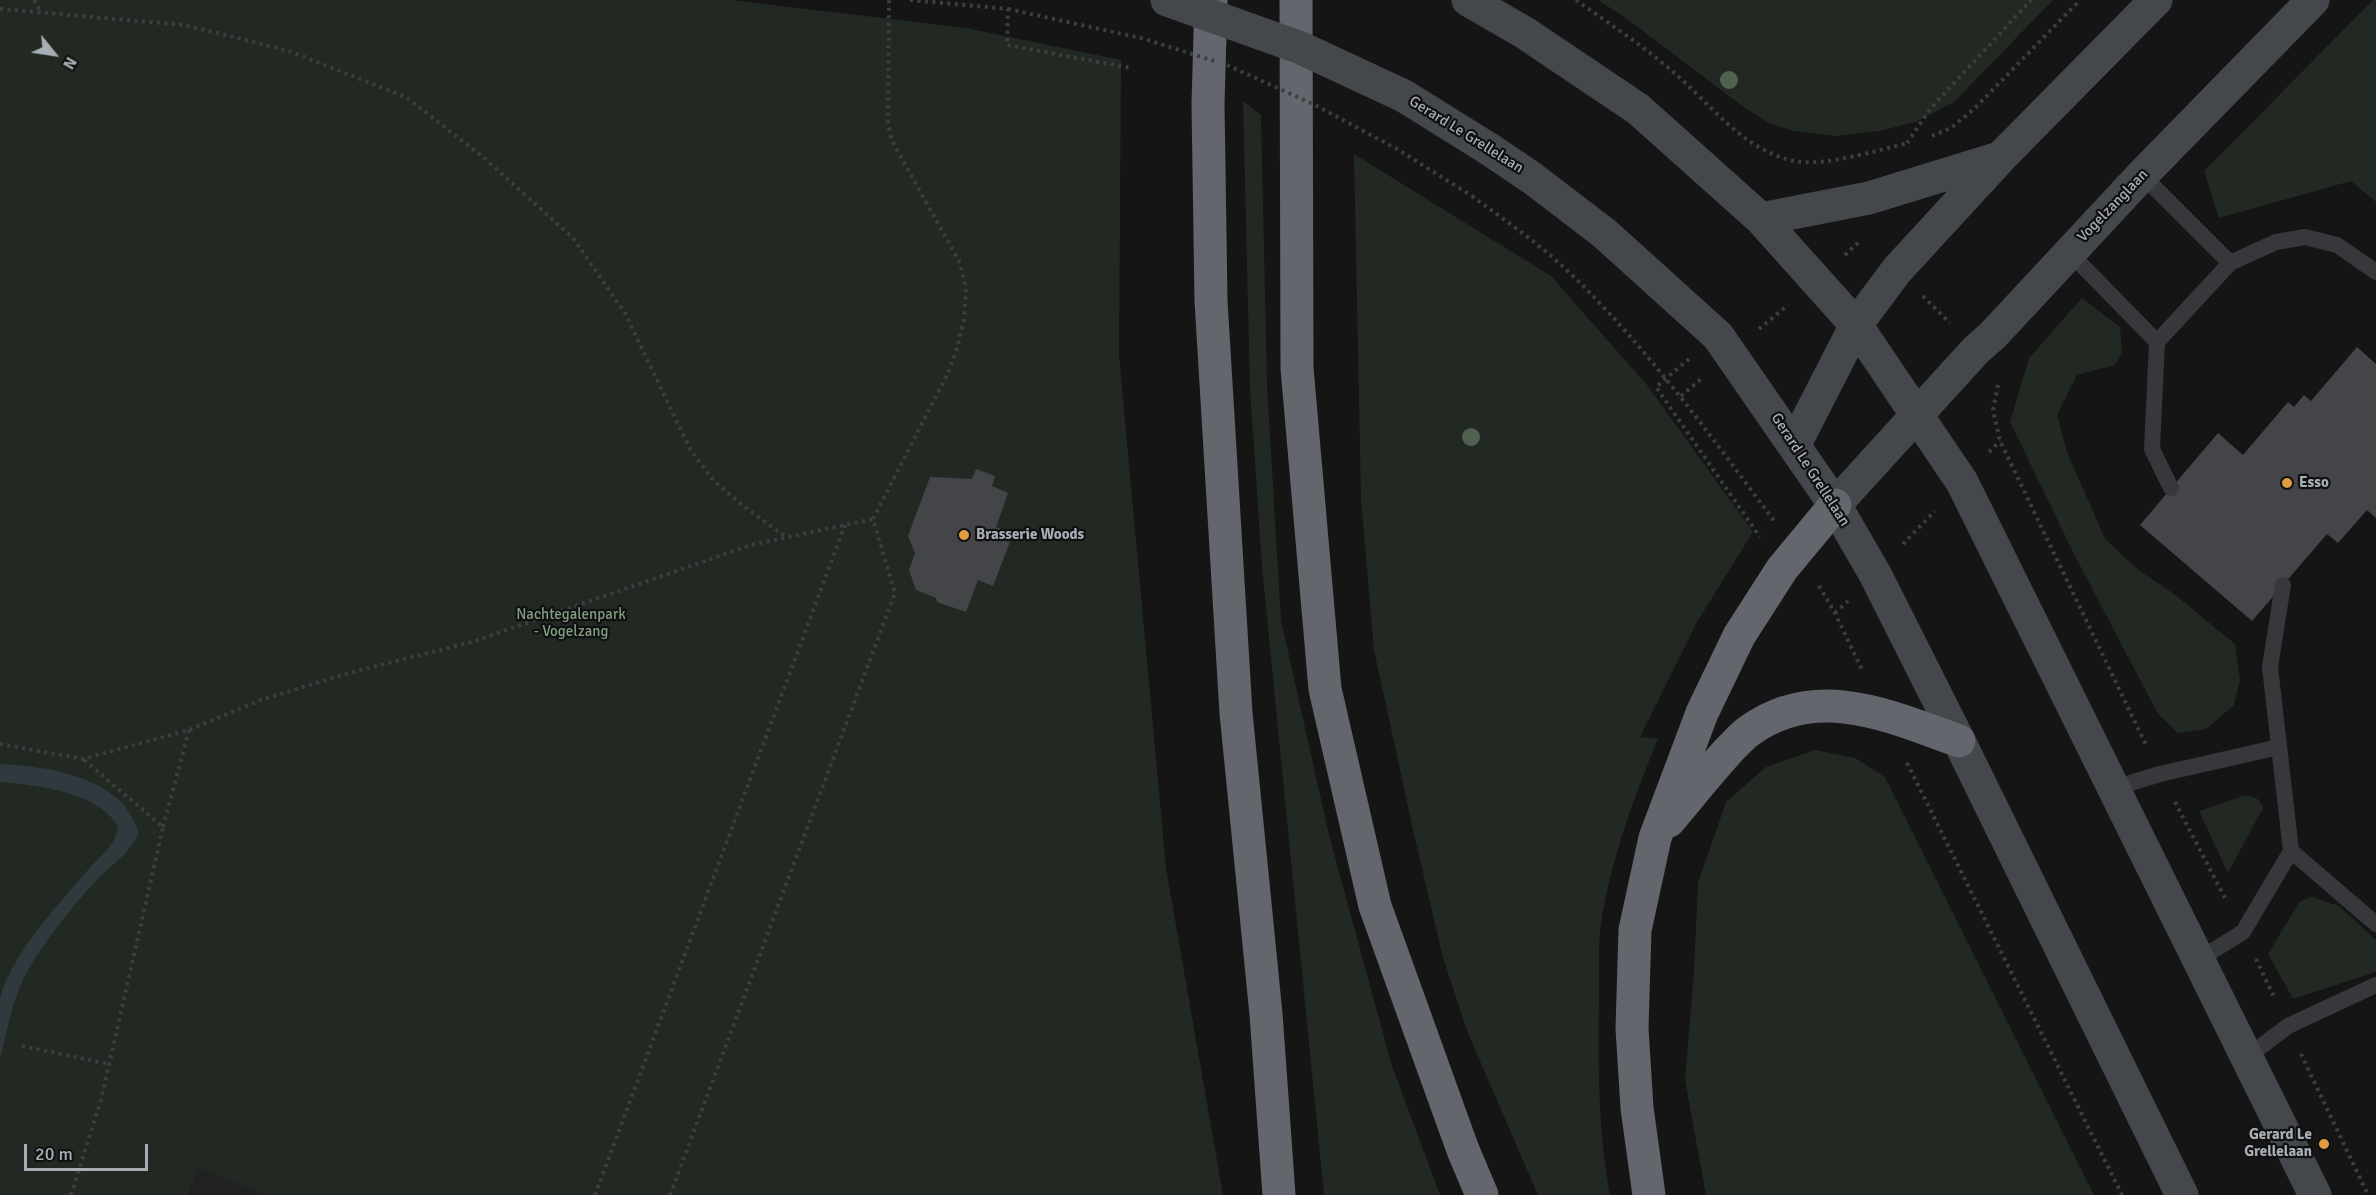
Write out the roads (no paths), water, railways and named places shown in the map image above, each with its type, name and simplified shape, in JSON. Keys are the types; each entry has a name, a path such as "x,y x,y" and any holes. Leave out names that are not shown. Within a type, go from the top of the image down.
{"highway":[{"path":"1211,0 1208,104 1211,301 1236,713 1266,1014 1279,1195"},
{"path":"1296,0 1297,368 1325,689 1375,906 1462,1150 1482,1195"},
{"path":"1649,1195 1637,1108 1632,1028 1635,930 1655,838 1707,704 1739,636 1789,560 1835,505"},
{"path":"1655,838 1710,771 1748,731 1787,711 1819,704 1883,714 1959,741"}],"street":[{"name":"Gerard Le Grellelaan","path":"1167,0 1301,48 1404,96 1532,178 1604,233 1718,336 1795,444 1835,505 1875,574 2182,1195"},
{"path":"1468,0 1525,33 1638,110 1761,219 1856,325 1962,482 2315,1195"},
{"path":"1795,444 1856,325 1897,270 2001,157 2156,0"},
{"name":"Vogelzanglaan","path":"1835,505 1916,414 2069,252 2313,0"},
{"path":"1761,219 1869,198 2001,157"}],"lane":[{"path":"2142,175 2230,263"},
{"path":"2171,488 2152,448 2157,342 2230,263 2276,242 2305,237 2337,245 2376,272"},
{"path":"2069,252 2157,342"},
{"path":"2198,960 2243,933 2291,851 2270,667 2283,585"},
{"path":"2114,788 2160,774 2279,747"},
{"path":"2291,851 2376,924"},
{"path":"2247,1056 2288,1026 2376,985"}],"place":[{"name":"Esso","path":"2287,483"},
{"name":"Brasserie Woods","path":"964,535"},
{"name":"Gerard Le Grellelaan","path":"2324,1144"}],"park label":[{"name":"Nachtegalenpark - Vogelzang","path":"571,624"}]}
